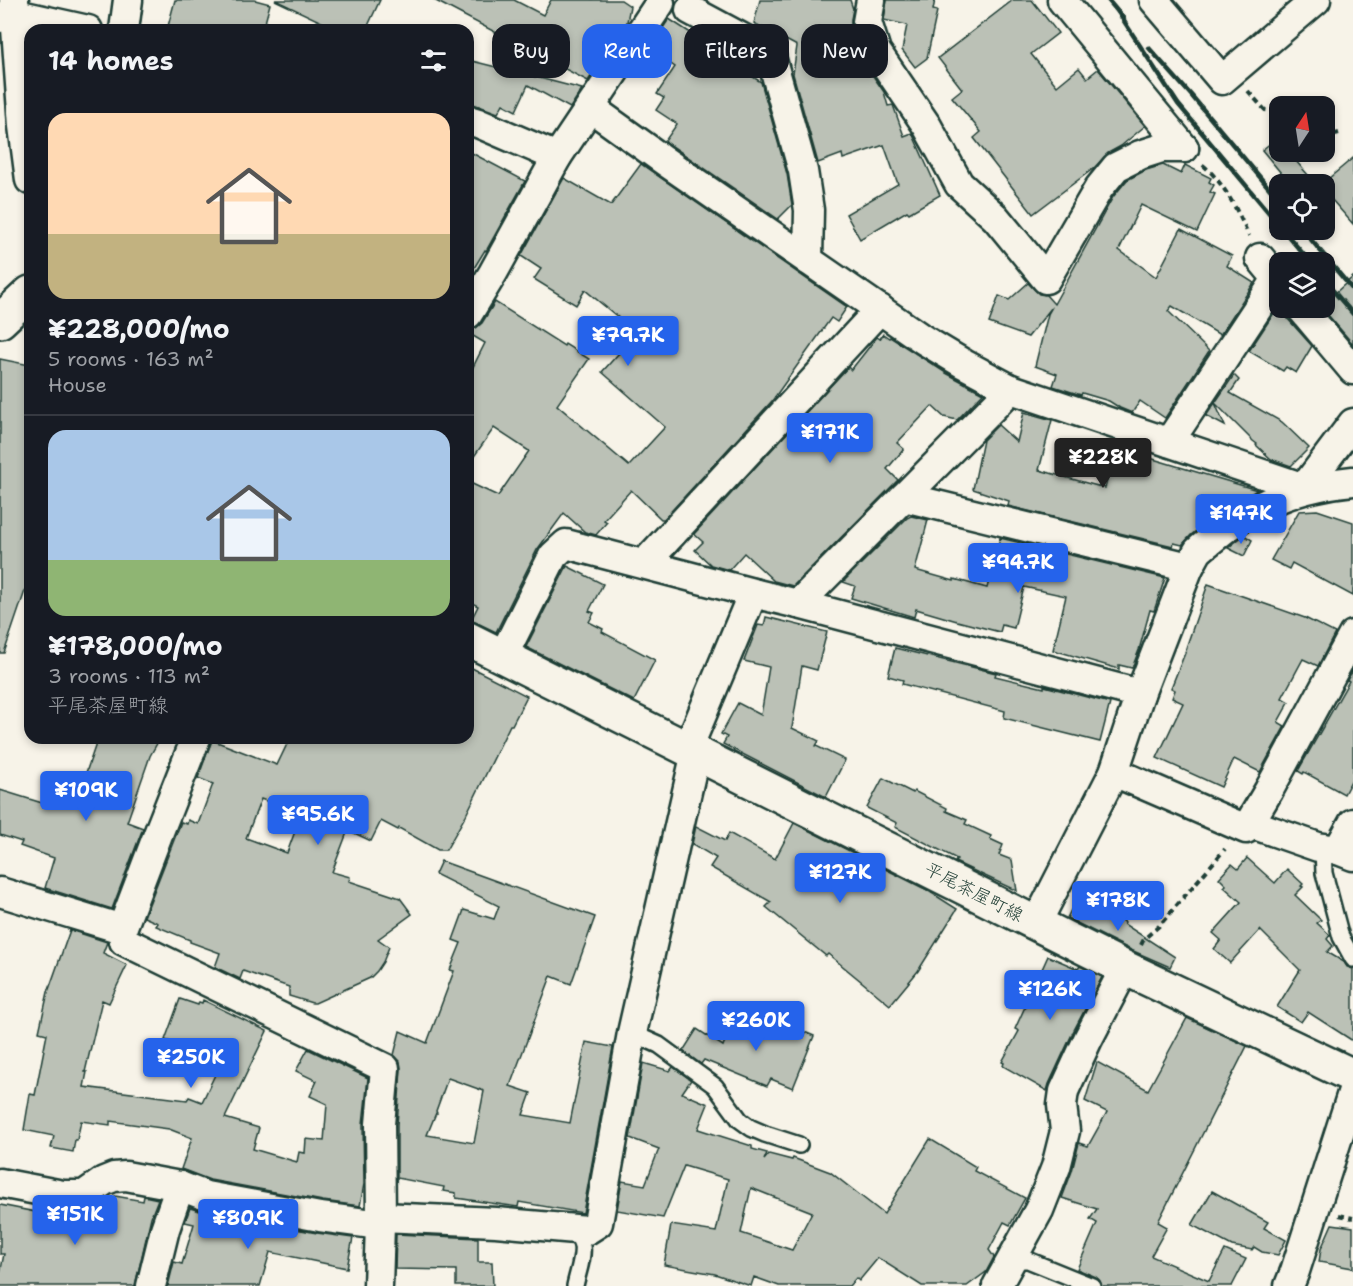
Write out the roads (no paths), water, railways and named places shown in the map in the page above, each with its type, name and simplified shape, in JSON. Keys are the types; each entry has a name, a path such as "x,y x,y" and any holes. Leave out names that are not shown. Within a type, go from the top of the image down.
{"main road":[{"path":"0,321 24,299"},
{"name":"平尾茶屋町線","path":"474,642 1036,924 1353,1076"}],"street":[{"path":"125,24 128,0"},
{"path":"871,0 867,22 876,51 927,126 959,184 996,218 1046,279 1099,188 1116,167 1140,155 1162,148 1185,148 1062,0"},
{"path":"1154,0 1222,80 1316,0"},
{"path":"474,304 557,157 659,1 694,5 770,53 803,171 809,210 808,260"},
{"path":"24,134 10,11 63,24"},
{"path":"591,108 924,340 964,364 1011,388 1304,488"},
{"path":"474,122 557,157"},
{"path":"1169,442 1269,278"},
{"path":"644,564 880,309"},
{"path":"1309,318 1353,370"},
{"path":"798,604 1011,388"},
{"path":"1304,488 1353,423"},
{"path":"1036,924 1114,772 1140,694 1189,567 1198,551 1243,515 1264,503 1304,488 1353,481"},
{"path":"904,497 1189,567"},
{"path":"503,656 553,556 566,544 1140,694"},
{"path":"0,1183 63,1195 84,1195 104,1181 126,1176 180,1186 206,1196 320,1217 380,1221 496,1222 588,1230 598,1223 632,1033 692,750 753,593"},
{"path":"1246,825 1269,790 1353,635"},
{"path":"194,744 122,929 124,941 385,1068 380,1124 378,1286"},
{"path":"1114,772 1246,825 1338,851 1353,823"},
{"path":"0,892 122,929"},
{"path":"997,1286 1040,1210 1056,1167 1065,1131 1062,1105 1064,1091 1088,1039 1126,968"},
{"path":"1289,1286 1353,1090"},
{"path":"151,1286 165,1229 180,1186"}],"lane":[{"path":"1338,851 1324,873 1341,937 1353,959"},
{"path":"632,1033 659,1046 715,1086 740,1120 751,1128 799,1145"},
{"path":"572,1228 582,1246 575,1286"},
{"path":"1012,1260 1028,1260 1092,1286"}],"railway":[{"path":"1108,0 1124,19"},
{"path":"1118,12 1178,104 1269,213"},
{"path":"1149,48 1269,188"},
{"path":"1291,240 1302,252"},
{"path":"1311,240 1353,290"},
{"path":"1335,293 1353,314"}]}
